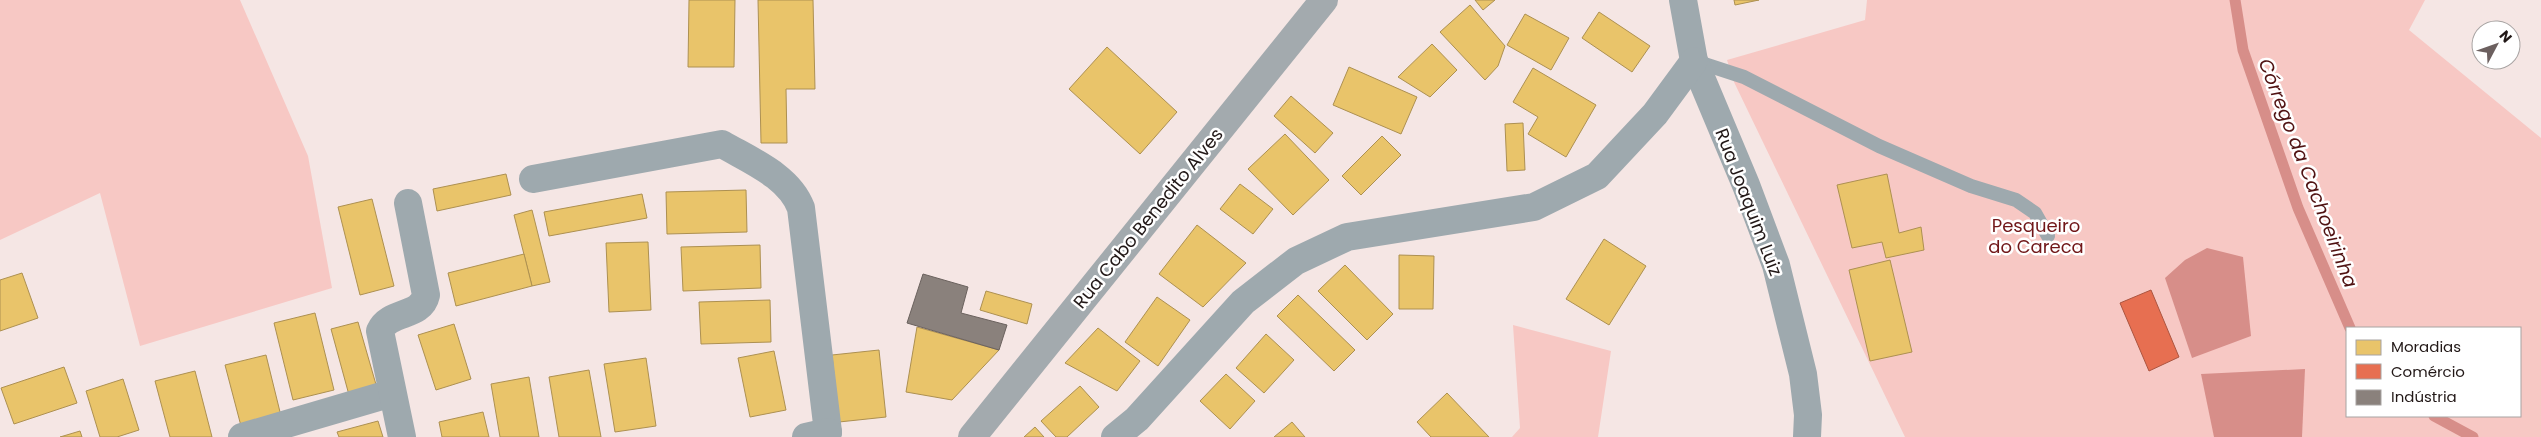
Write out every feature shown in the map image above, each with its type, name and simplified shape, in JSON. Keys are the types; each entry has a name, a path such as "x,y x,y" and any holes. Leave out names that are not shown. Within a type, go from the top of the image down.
{"main road":[{"name":"Rua Cabo Benedito Alves","path":"972,437 1324,0"}],"street":[{"name":"Rua Joaquim Luiz","path":"1683,0 1694,61 1746,185 1776,265 1803,374 1808,415 1807,437"},
{"path":"1115,437 1137,419 1243,302 1296,261 1347,237 1534,208 1597,176 1655,114 1694,61"},
{"path":"533,179 722,144 782,180 796,194 801,208 823,435"},
{"path":"402,437 380,331 388,320 418,308 424,303 426,295 408,203"},
{"path":"242,437 392,393"}],"lane":[{"path":"1694,61 1744,77 1880,146 1971,186 2026,205 2035,213 2048,236"}],"green space":[{"path":"0,0 240,0 308,156 332,288 140,346 100,193 0,240"},
{"name":"Pesqueiro do Careca","path":"1867,0 2425,0 2409,30 2541,138 2541,437 1905,437 1734,82 1727,60 1865,20"},
{"path":"1513,325 1611,351 1598,437 1512,437 1520,428"}],"shaded area":[{"path":"2207,248 2243,257 2251,336 2192,358 2165,278 2185,260"},
{"path":"2305,369 2302,437 2214,437 2201,374"}],"building: Moradias":[{"path":"689,0 735,0 734,67 688,67"},
{"path":"758,0 813,0 815,89 786,89 787,143 761,143"},
{"path":"1475,0 1495,0 1483,10"},
{"path":"1734,0 1759,0 1735,5"},
{"path":"1470,5 1505,46 1498,66 1485,80 1440,32"},
{"path":"1599,12 1650,46 1632,72 1582,38"},
{"path":"1525,14 1569,38 1551,70 1507,45"},
{"path":"1432,44 1457,70 1430,97 1398,77"},
{"path":"1107,47 1177,112 1140,154 1069,89"},
{"path":"1349,67 1417,97 1401,134 1333,105"},
{"path":"1533,68 1596,105 1566,157 1528,134 1538,117 1513,102"},
{"path":"1291,96 1333,133 1315,153 1274,116"},
{"path":"1523,123 1525,170 1507,171 1505,124"},
{"path":"1285,134 1329,180 1293,215 1248,169"},
{"path":"1382,136 1401,155 1361,195 1342,176"},
{"path":"506,174 511,195 437,211 433,189"},
{"path":"1887,174 1899,233 1921,227 1924,250 1886,258 1882,242 1852,248 1837,185"},
{"path":"1240,184 1273,209 1253,234 1220,209"},
{"path":"746,190 747,232 667,234 666,192"},
{"path":"642,194 647,218 549,236 544,212"},
{"path":"372,199 394,286 360,295 338,207"},
{"path":"532,210 550,282 532,286 514,215"},
{"path":"1197,225 1246,263 1203,307 1159,274"},
{"path":"1604,239 1646,266 1609,325 1566,299"},
{"path":"648,242 651,310 609,312 606,243"},
{"path":"760,245 761,288 683,291 681,247"},
{"path":"524,254 532,286 456,306 448,273"},
{"path":"1399,255 1434,256 1433,309 1399,309"},
{"path":"1890,260 1912,352 1870,361 1849,270"},
{"path":"1345,265 1393,314 1367,340 1318,291"},
{"path":"22,273 38,318 0,331 0,280"},
{"path":"986,291 1032,304 1027,324 980,310"},
{"path":"1298,295 1355,350 1334,371 1277,316"},
{"path":"1157,297 1190,320 1158,366 1125,342"},
{"path":"770,300 771,342 701,344 699,302"},
{"path":"315,313 334,390 293,400 274,323"},
{"path":"358,322 377,388 349,395 331,329"},
{"path":"454,324 471,379 436,390 418,335"},
{"path":"917,327 999,350 952,400 906,392"},
{"path":"1098,328 1140,361 1117,391 1065,363"},
{"path":"1266,334 1294,360 1264,393 1236,368"},
{"path":"879,350 886,417 839,422 832,355"},
{"path":"774,351 786,410 750,417 738,358"},
{"path":"266,355 281,416 241,426 225,365"},
{"path":"646,358 656,426 615,432 604,364"},
{"path":"64,367 77,403 14,424 1,388"},
{"path":"589,370 601,437 559,437 549,377"},
{"path":"195,371 212,437 170,437 155,381"},
{"path":"1226,374 1255,401 1230,429 1200,401"},
{"path":"529,377 539,437 500,437 491,384"},
{"path":"123,379 139,430 117,437 100,437 86,391"},
{"path":"1080,386 1099,407 1067,437 1056,437 1041,421"},
{"path":"1447,393 1489,437 1431,437 1417,422"},
{"path":"483,412 489,437 442,437 439,422"},
{"path":"378,421 383,437 339,437 337,432"},
{"path":"1292,422 1305,437 1274,437"},
{"path":"1035,427 1044,437 1024,437"},
{"path":"80,431 82,437 60,437"}],"building: Comércio":[{"path":"2151,290 2179,357 2149,371 2120,303"}],"building: Indústria":[{"path":"923,274 968,287 961,313 1007,325 999,350 907,323"}],"waterway":[{"name":"Córrego da Cachoeirinha","path":"2235,0 2243,50 2298,208 2350,327"},
{"name":"Córrego da Cachoeirinha","path":"2436,417 2473,437"}]}
